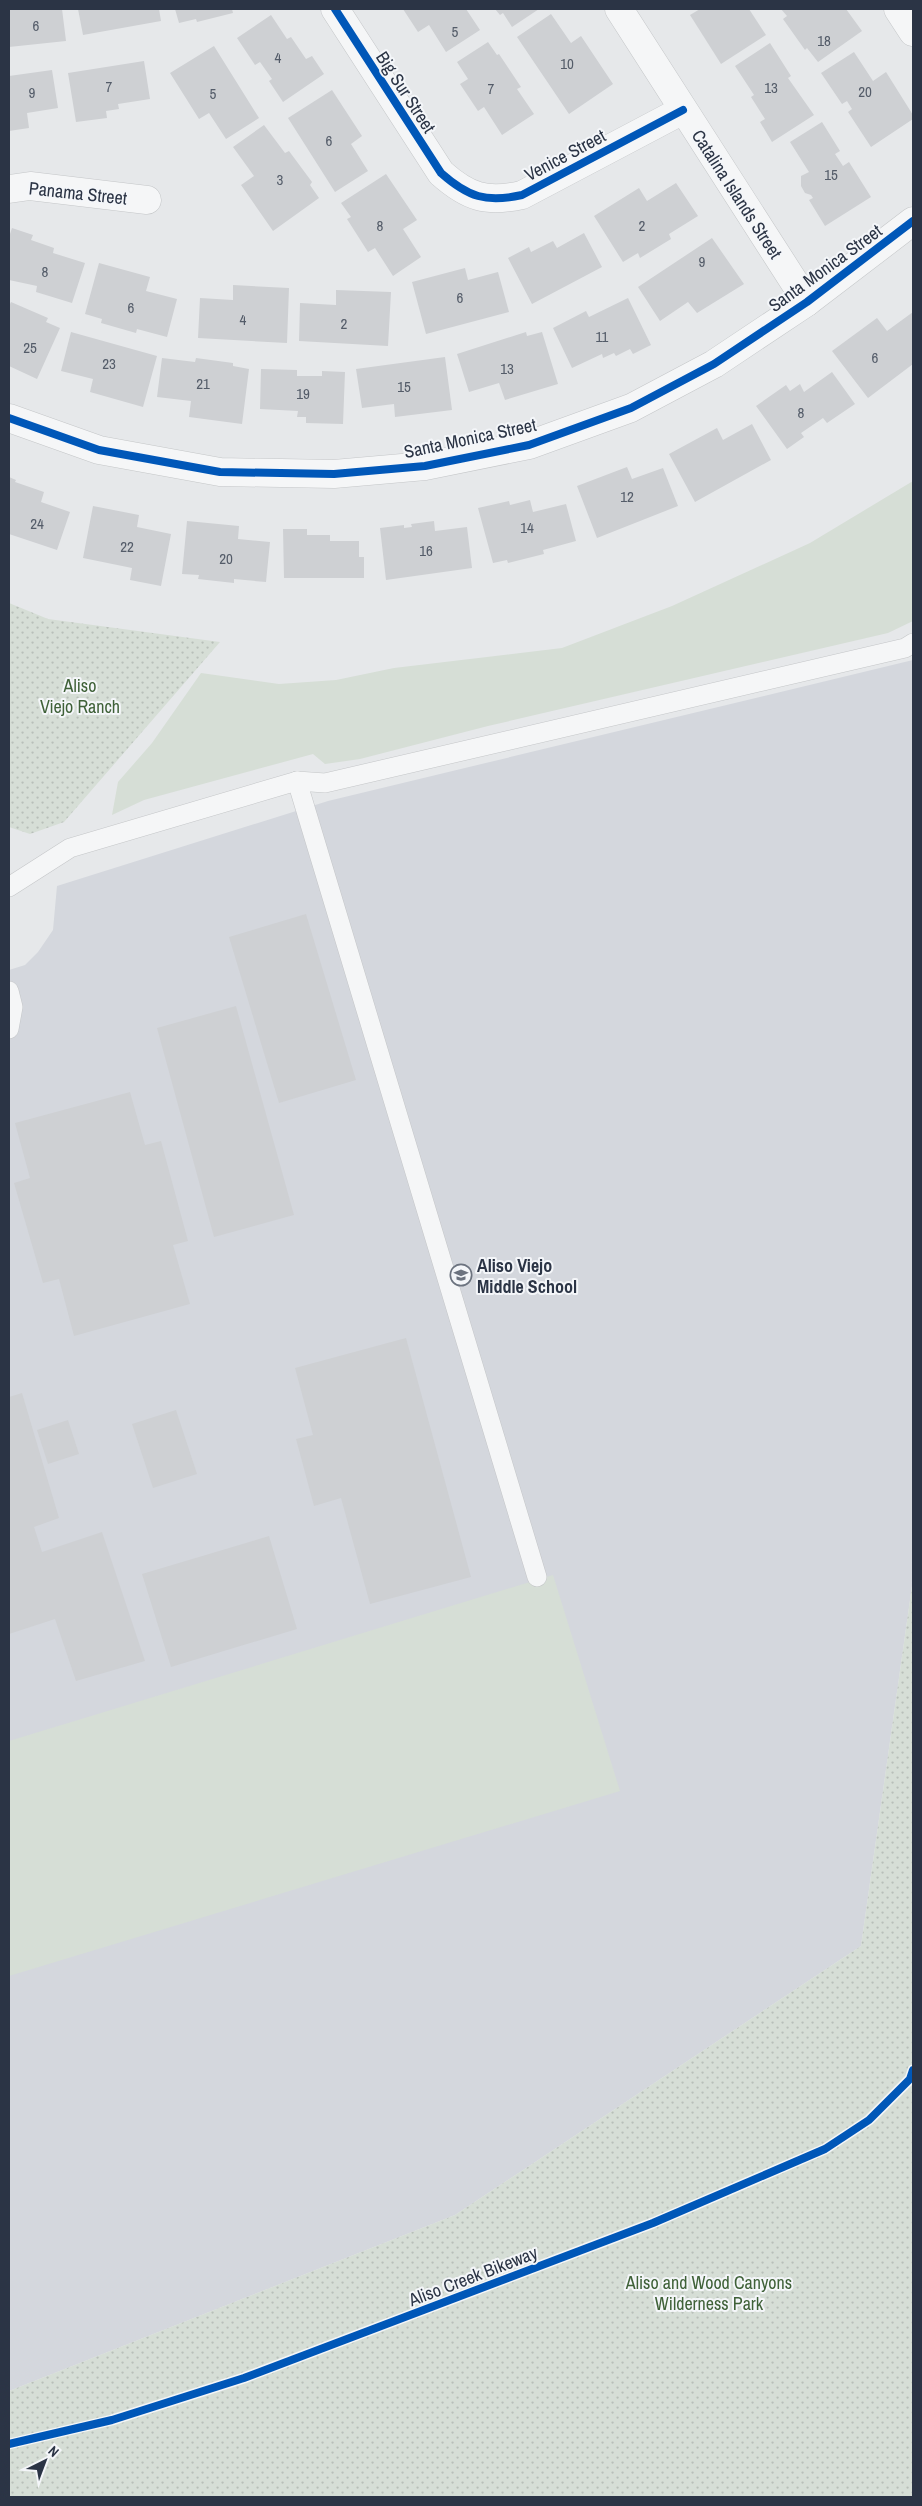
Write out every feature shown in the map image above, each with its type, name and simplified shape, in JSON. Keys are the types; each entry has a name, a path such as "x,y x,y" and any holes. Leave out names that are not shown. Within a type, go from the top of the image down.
{"street":[{"name":"Big Sur Street","path":"335,9 441,173 457,187"},
{"name":"Catalina Islands Street","path":"620,9 807,302"},
{"path":"898,9 913,32"},
{"name":"Venice Street","path":"457,187 478,198 502,200 522,195 683,110"},
{"name":"Panama Street","path":"9,188 30,186 147,200"},
{"name":"Santa Monica Street","path":"9,418 99,450 220,472 334,474 425,466 529,444 631,408 714,364 807,302 913,221"}],"lane":[{"path":"9,887 70,848 297,781 325,783 905,648 913,643"},
{"path":"297,781 537,1577"},
{"path":"9,991 13,1007 9,1028"}],"shaded area":[{"name":"Aliso Viejo Middle School","path":"913,660 913,1579 861,1946 455,2215 9,2391 9,970 25,965 38,952 53,930 57,886 328,801"}],"green space":[{"path":"913,481 913,621 888,633 488,726 360,759 325,764 313,754 144,800 112,815 118,782 152,743 201,673 279,684 336,680 394,668 562,648 672,606 810,543"},
{"name":"Aliso Viejo Ranch","path":"9,603 48,619 220,642 64,822 30,834 9,827"},
{"path":"553,1575 620,1791 9,1976 9,1741"},
{"name":"Aliso and Wood Canyons Wilderness Park","path":"913,1579 913,2497 9,2497 9,2391 455,2215 861,1946"}],"building":[{"path":"9,9 62,9 66,41 9,47"},
{"path":"78,9 159,9 161,21 83,35"},
{"path":"175,9 232,9 233,13 197,22 196,19 179,23"},
{"path":"403,9 466,9 480,30 446,52 429,25 418,32"},
{"path":"495,9 539,9 512,27 503,13 500,15"},
{"path":"700,9 749,9 766,35 721,64 690,15"},
{"path":"781,9 846,9 862,31 818,62 807,48 805,50 783,19 787,16"},
{"path":"551,14 571,43 581,36 613,84 569,114 517,37"},
{"path":"271,15 287,39 291,37 306,59 312,56 324,74 283,102 269,81 272,79 260,62 255,65 237,38"},
{"path":"488,42 497,55 499,54 521,87 517,89 534,114 502,135 484,107 478,111 460,84 468,79 457,62"},
{"path":"770,43 791,76 788,78 814,115 772,142 760,122 765,119 751,97 754,95 735,66"},
{"path":"214,46 259,118 226,139 209,113 199,119 170,73"},
{"path":"854,52 873,81 886,72 913,115 913,119 871,147 848,112 852,109 847,101 842,104 821,73"},
{"path":"144,61 150,99 118,104 119,109 106,111 107,118 76,122 68,73"},
{"path":"52,70 58,108 27,113 29,128 9,131 9,76"},
{"path":"332,90 362,136 351,144 368,171 335,192 288,118"},
{"path":"822,122 840,151 835,154 843,166 849,162 871,197 825,226 809,200 813,198 805,193 801,186 801,176 809,172 790,142"},
{"path":"264,125 285,153 289,151 312,182 310,185 319,198 273,231 241,185 254,176 233,147"},
{"path":"386,174 417,220 403,229 421,257 393,276 375,248 368,252 347,219 351,217 341,203"},
{"path":"676,183 698,216 669,234 671,239 640,258 638,253 623,262 594,216 639,188 647,201"},
{"path":"12,228 33,235 31,240 54,248 53,253 85,263 72,303 36,292 37,286 9,280 9,237"},
{"path":"584,233 602,267 532,304 508,258 529,247 531,252 553,241 557,248"},
{"path":"712,238 744,284 697,313 688,302 660,321 638,287"},
{"path":"99,263 150,277 146,291 177,299 167,337 137,329 136,333 101,323 102,319 85,314"},
{"path":"465,268 468,280 498,272 509,312 426,334 412,282"},
{"path":"233,285 289,288 287,343 198,338 200,298 233,300"},
{"path":"336,290 391,292 388,346 299,341 300,303 336,305"},
{"path":"628,298 651,345 633,354 630,349 616,356 614,353 603,358 602,354 572,368 553,328 586,311 589,317"},
{"path":"11,302 48,318 46,322 60,328 37,379 9,366 9,306"},
{"path":"913,312 913,364 868,398 832,351 877,318 887,331"},
{"path":"71,332 157,356 143,407 90,392 93,379 61,371"},
{"path":"526,332 527,336 542,332 558,384 505,400 499,383 469,392 457,354"},
{"path":"445,357 452,410 395,417 394,404 362,408 356,369"},
{"path":"162,358 195,362 196,358 233,363 233,366 249,369 242,424 189,417 191,401 157,397"},
{"path":"261,369 297,370 297,376 322,376 322,371 345,372 343,424 306,423 306,417 297,417 298,411 260,409"},
{"path":"832,372 855,404 827,423 823,418 801,433 804,437 787,449 756,406 786,385 790,391 800,384 804,392"},
{"path":"752,424 771,460 695,502 669,454 717,428 723,440"},
{"path":"627,467 632,479 663,468 678,506 597,538 577,486"},
{"path":"9,477 16,480 15,482 44,492 41,502 70,512 57,550 9,534"},
{"path":"530,500 533,512 566,504 576,541 543,550 544,554 508,563 507,560 493,563 478,508 509,501 510,505"},
{"path":"93,506 139,515 137,527 171,534 161,586 130,580 132,568 83,558"},
{"path":"187,521 239,526 238,539 270,542 266,582 234,579 234,583 198,579 199,575 182,574"},
{"path":"434,521 435,531 467,527 472,568 386,580 380,528 404,525 404,528 412,527 411,524"},
{"path":"283,529 307,529 307,535 330,535 330,541 359,541 359,557 364,557 364,578 284,578"},
{"path":"306,914 356,1080 279,1103 229,937"},
{"path":"236,1006 294,1215 214,1237 157,1028"},
{"path":"130,1092 145,1145 161,1141 188,1241 173,1245 190,1304 74,1336 59,1279 43,1283 14,1183 30,1178 15,1123"},
{"path":"406,1338 471,1577 370,1604 341,1498 314,1506 296,1439 313,1435 295,1368"},
{"path":"22,1393 59,1518 34,1527 42,1552 102,1532 145,1661 76,1681 55,1619 9,1634 9,1397"},
{"path":"176,1410 197,1474 153,1488 132,1424"},
{"path":"68,1420 79,1454 48,1464 37,1430"},
{"path":"269,1536 297,1629 171,1667 142,1574"}],"cycle path":[{"path":"335,9 441,173 460,188 478,196 498,198 522,195 683,110"},
{"path":"9,418 99,450 220,472 334,474 425,466 529,445 631,408 714,364 807,302 913,221"},
{"name":"Aliso Creek Bikeway","path":"9,2444 112,2420 244,2378 653,2223 825,2149 869,2120 910,2079 913,2070"}],"place":[{"name":"Aliso Viejo Middle School","path":"461,1275"}]}
